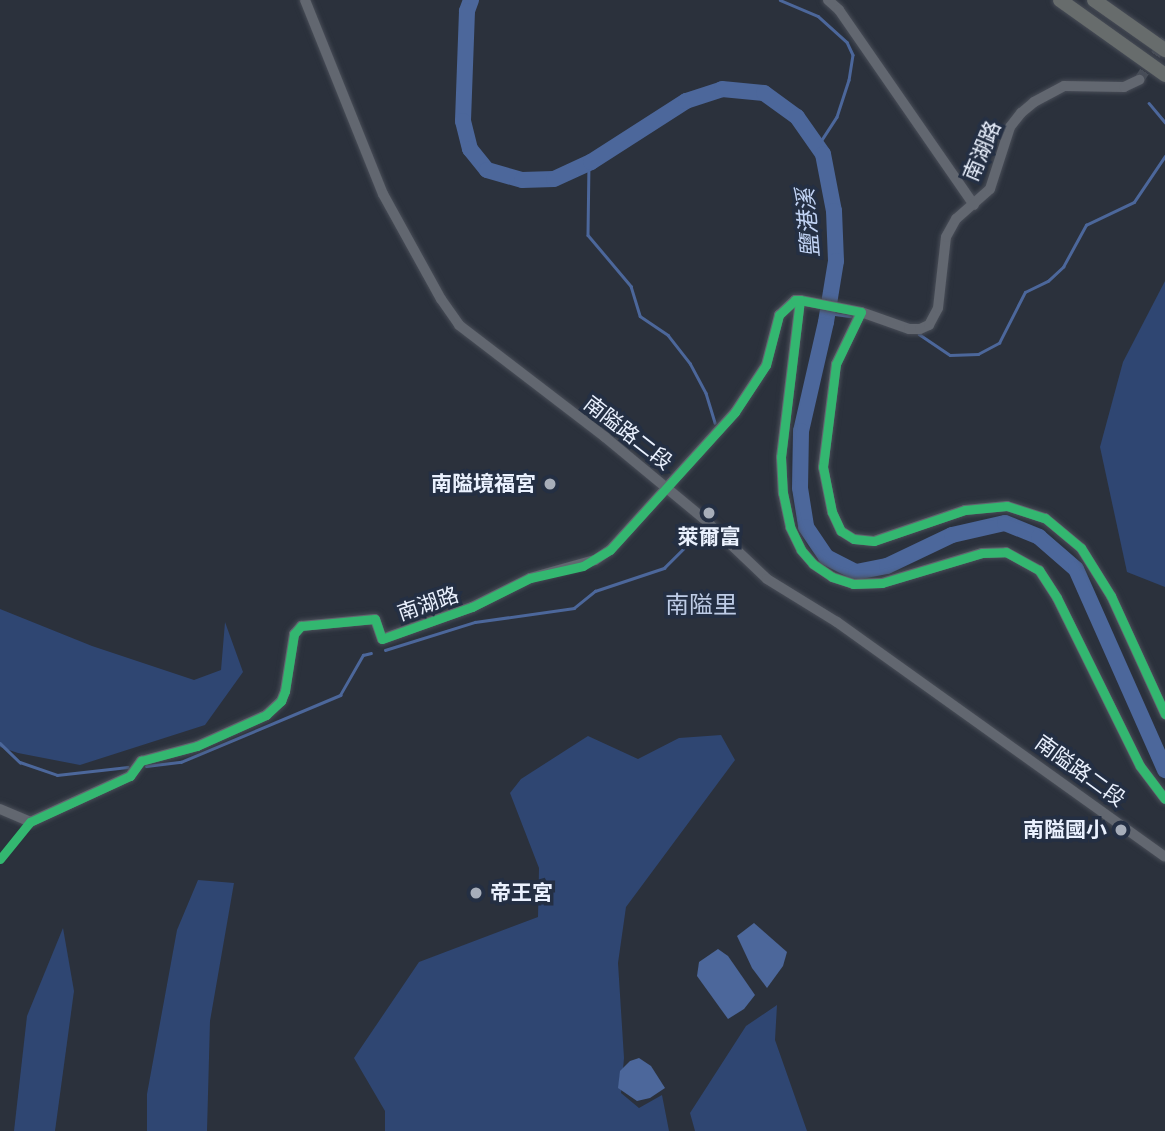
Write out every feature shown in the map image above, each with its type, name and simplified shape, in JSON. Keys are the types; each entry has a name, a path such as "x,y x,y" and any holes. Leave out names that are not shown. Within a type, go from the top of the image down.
{"highway":[{"path":"1060,0 1165,75"},
{"path":"1094,0 1165,50"}],"street":[{"name":"南隘路二段","path":"305,0 383,194 440,299 459,325 605,437 703,518 767,579 837,622 1165,857"},
{"path":"828,0 839,10 974,205"},
{"name":"南湖路","path":"860,312 909,329 920,329 929,325 938,308 946,237 956,219 990,189 1010,127 1034,102 1064,86 1125,87 1139,80"},
{"name":"南湖路","path":"0,809 30,822 130,776 141,761 184,751 259,719 281,701 294,634 301,626 375,619 382,639 472,607 530,578 594,560 610,550 664,487 735,412 766,365 779,315 795,300 800,300"},
{"path":"1165,714 1111,596 1081,548 1045,518 1007,506 965,510 874,541 854,539 841,531 832,512 823,467 836,365 860,312 800,300 781,457 783,493 790,527 801,550 813,564 832,577 853,584 882,583 982,553 1006,552 1039,570 1057,598 1140,766 1165,799"}],"shaded area":[{"path":"1165,281 1165,587 1127,572 1100,447 1123,362"},
{"path":"0,609 92,646 194,680 221,670 225,622 243,672 205,725 80,765 18,753 0,747"},
{"path":"721,735 735,760 626,907 618,963 624,1058 621,1093 639,1108 662,1095 669,1131 385,1131 385,1111 354,1058 419,962 538,917 539,868 510,793 521,779 588,736 638,759 679,738"},
{"path":"198,880 234,883 210,1021 207,1131 147,1131 147,1094 177,930"},
{"path":"754,923 787,952 783,966 767,988 752,968 737,936"},
{"path":"63,928 74,991 55,1131 14,1131 27,1016"},
{"path":"718,949 728,956 755,995 744,1009 728,1019 697,976 699,962"},
{"path":"777,1005 775,1040 807,1131 695,1131 690,1113 746,1026"},
{"path":"639,1058 651,1066 665,1088 650,1098 637,1101 618,1088 620,1071 630,1061"}],"waterway":[{"name":"鹽港溪","path":"471,0 467,11 463,121 470,149 487,170 522,180 554,179 591,162 686,101 722,89 764,93 797,117 823,154 834,211 836,261 826,322 801,431 800,488 806,527 826,557 856,572 887,566 952,535 1005,523 1039,537 1076,569 1165,770"},
{"path":"780,0 818,16 847,42 853,55 849,80 837,117 818,146"},
{"path":"1149,103 1165,122"},
{"path":"919,334 950,355 978,354 999,343 1025,292 1048,281 1063,267 1086,225 1134,202 1165,156"},
{"path":"589,163 588,235 631,286 640,316 668,335 690,363 706,393 715,423"},
{"path":"828,313 855,317"},
{"path":"385,650 475,622 574,608 595,591 664,568 683,549"},
{"path":"146,766 181,762 340,695 363,655 371,653"},
{"path":"0,743 20,762 57,775 128,767"}],"tunnel":[{"path":"1139,80 1165,40"}],"cycle path":[{"path":"0,859 30,822 130,776 141,761 197,746 266,715 281,701 285,691 294,634 301,626 375,619 382,639 472,607 530,578 583,566 610,550 735,412 766,365 779,315 795,300 800,300"},
{"path":"800,300 781,457 783,493 790,527 801,550 813,564 832,577 853,584 882,583 982,553 1006,552 1039,570 1057,598 1140,766 1165,799"},
{"path":"800,300 861,312 836,364 823,467 832,512 841,531 854,539 874,541 965,510 1007,506 1045,518 1081,548 1111,596 1165,714"}],"place":[{"name":"南隘境福宮","path":"550,484"},
{"name":"萊爾富","path":"709,513"},
{"name":"南隘國小","path":"1121,830"},
{"name":"帝王宮","path":"476,893"}],"district":[{"name":"南隘里","path":"701,606"}]}
